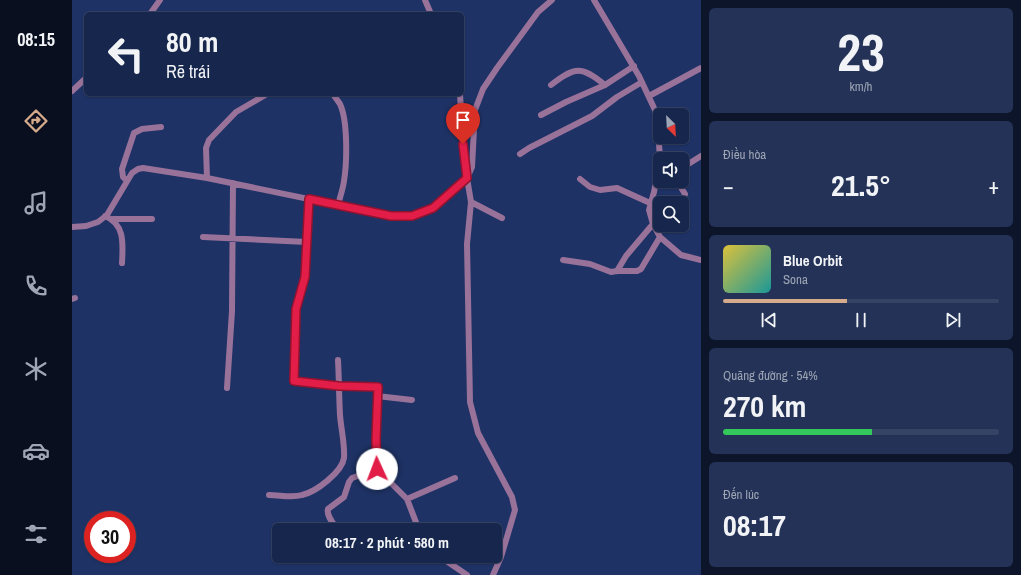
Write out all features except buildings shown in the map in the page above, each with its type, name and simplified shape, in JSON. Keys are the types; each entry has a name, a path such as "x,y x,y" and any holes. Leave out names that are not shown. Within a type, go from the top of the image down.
{"street":[{"path":"151,12 160,0"},
{"path":"425,0 430,12"},
{"path":"72,227 86,226 98,222 105,216 135,170 143,168 233,183 391,216 412,216 433,208 467,178 472,168 475,110 484,89 545,2 552,0"},
{"path":"594,0 634,66 649,96 655,110 660,152"},
{"path":"541,115 605,85 634,66"},
{"path":"649,96 701,68"},
{"path":"551,85 568,72 584,71 591,74 605,85"},
{"path":"72,91 84,80"},
{"path":"520,154 592,116 617,97 642,82"},
{"path":"206,178 206,148 209,140 236,112 264,96"},
{"path":"334,96 340,105 344,116 346,131 346,170 338,205"},
{"path":"460,96 467,178 471,202 467,244 470,402 478,433 512,497 515,510 501,557 493,575"},
{"path":"127,181 123,177 122,169 134,133 142,129 161,127"},
{"path":"689,164 701,156"},
{"path":"580,179 594,189 604,190 617,188 650,203"},
{"path":"227,388 232,311 233,183"},
{"path":"617,271 626,256 653,224 649,210 655,188"},
{"path":"682,188 686,194"},
{"path":"309,199 305,277 296,309 294,381 339,386 378,387 377,469 407,499 416,523"},
{"path":"471,202 502,218"},
{"path":"105,216 113,219 152,219"},
{"path":"113,219 120,227 123,247 122,263"},
{"path":"657,232 660,237 681,255 701,260"},
{"path":"203,237 307,242"},
{"path":"563,260 590,264 611,272 637,271 641,269 660,237"},
{"path":"269,495 296,496 306,494 315,490 339,470 344,453 340,415 338,360"},
{"path":"377,396 412,400"},
{"path":"333,523 328,515 328,509 344,498 349,482 352,478 377,469"},
{"path":"407,499 455,478"},
{"path":"449,563 467,575"}],"route":[{"path":"377,469 376,439 378,387 339,386 294,381 296,305 305,277 309,199 398,217 412,216 422,213 433,208 467,178 463,144"}]}
